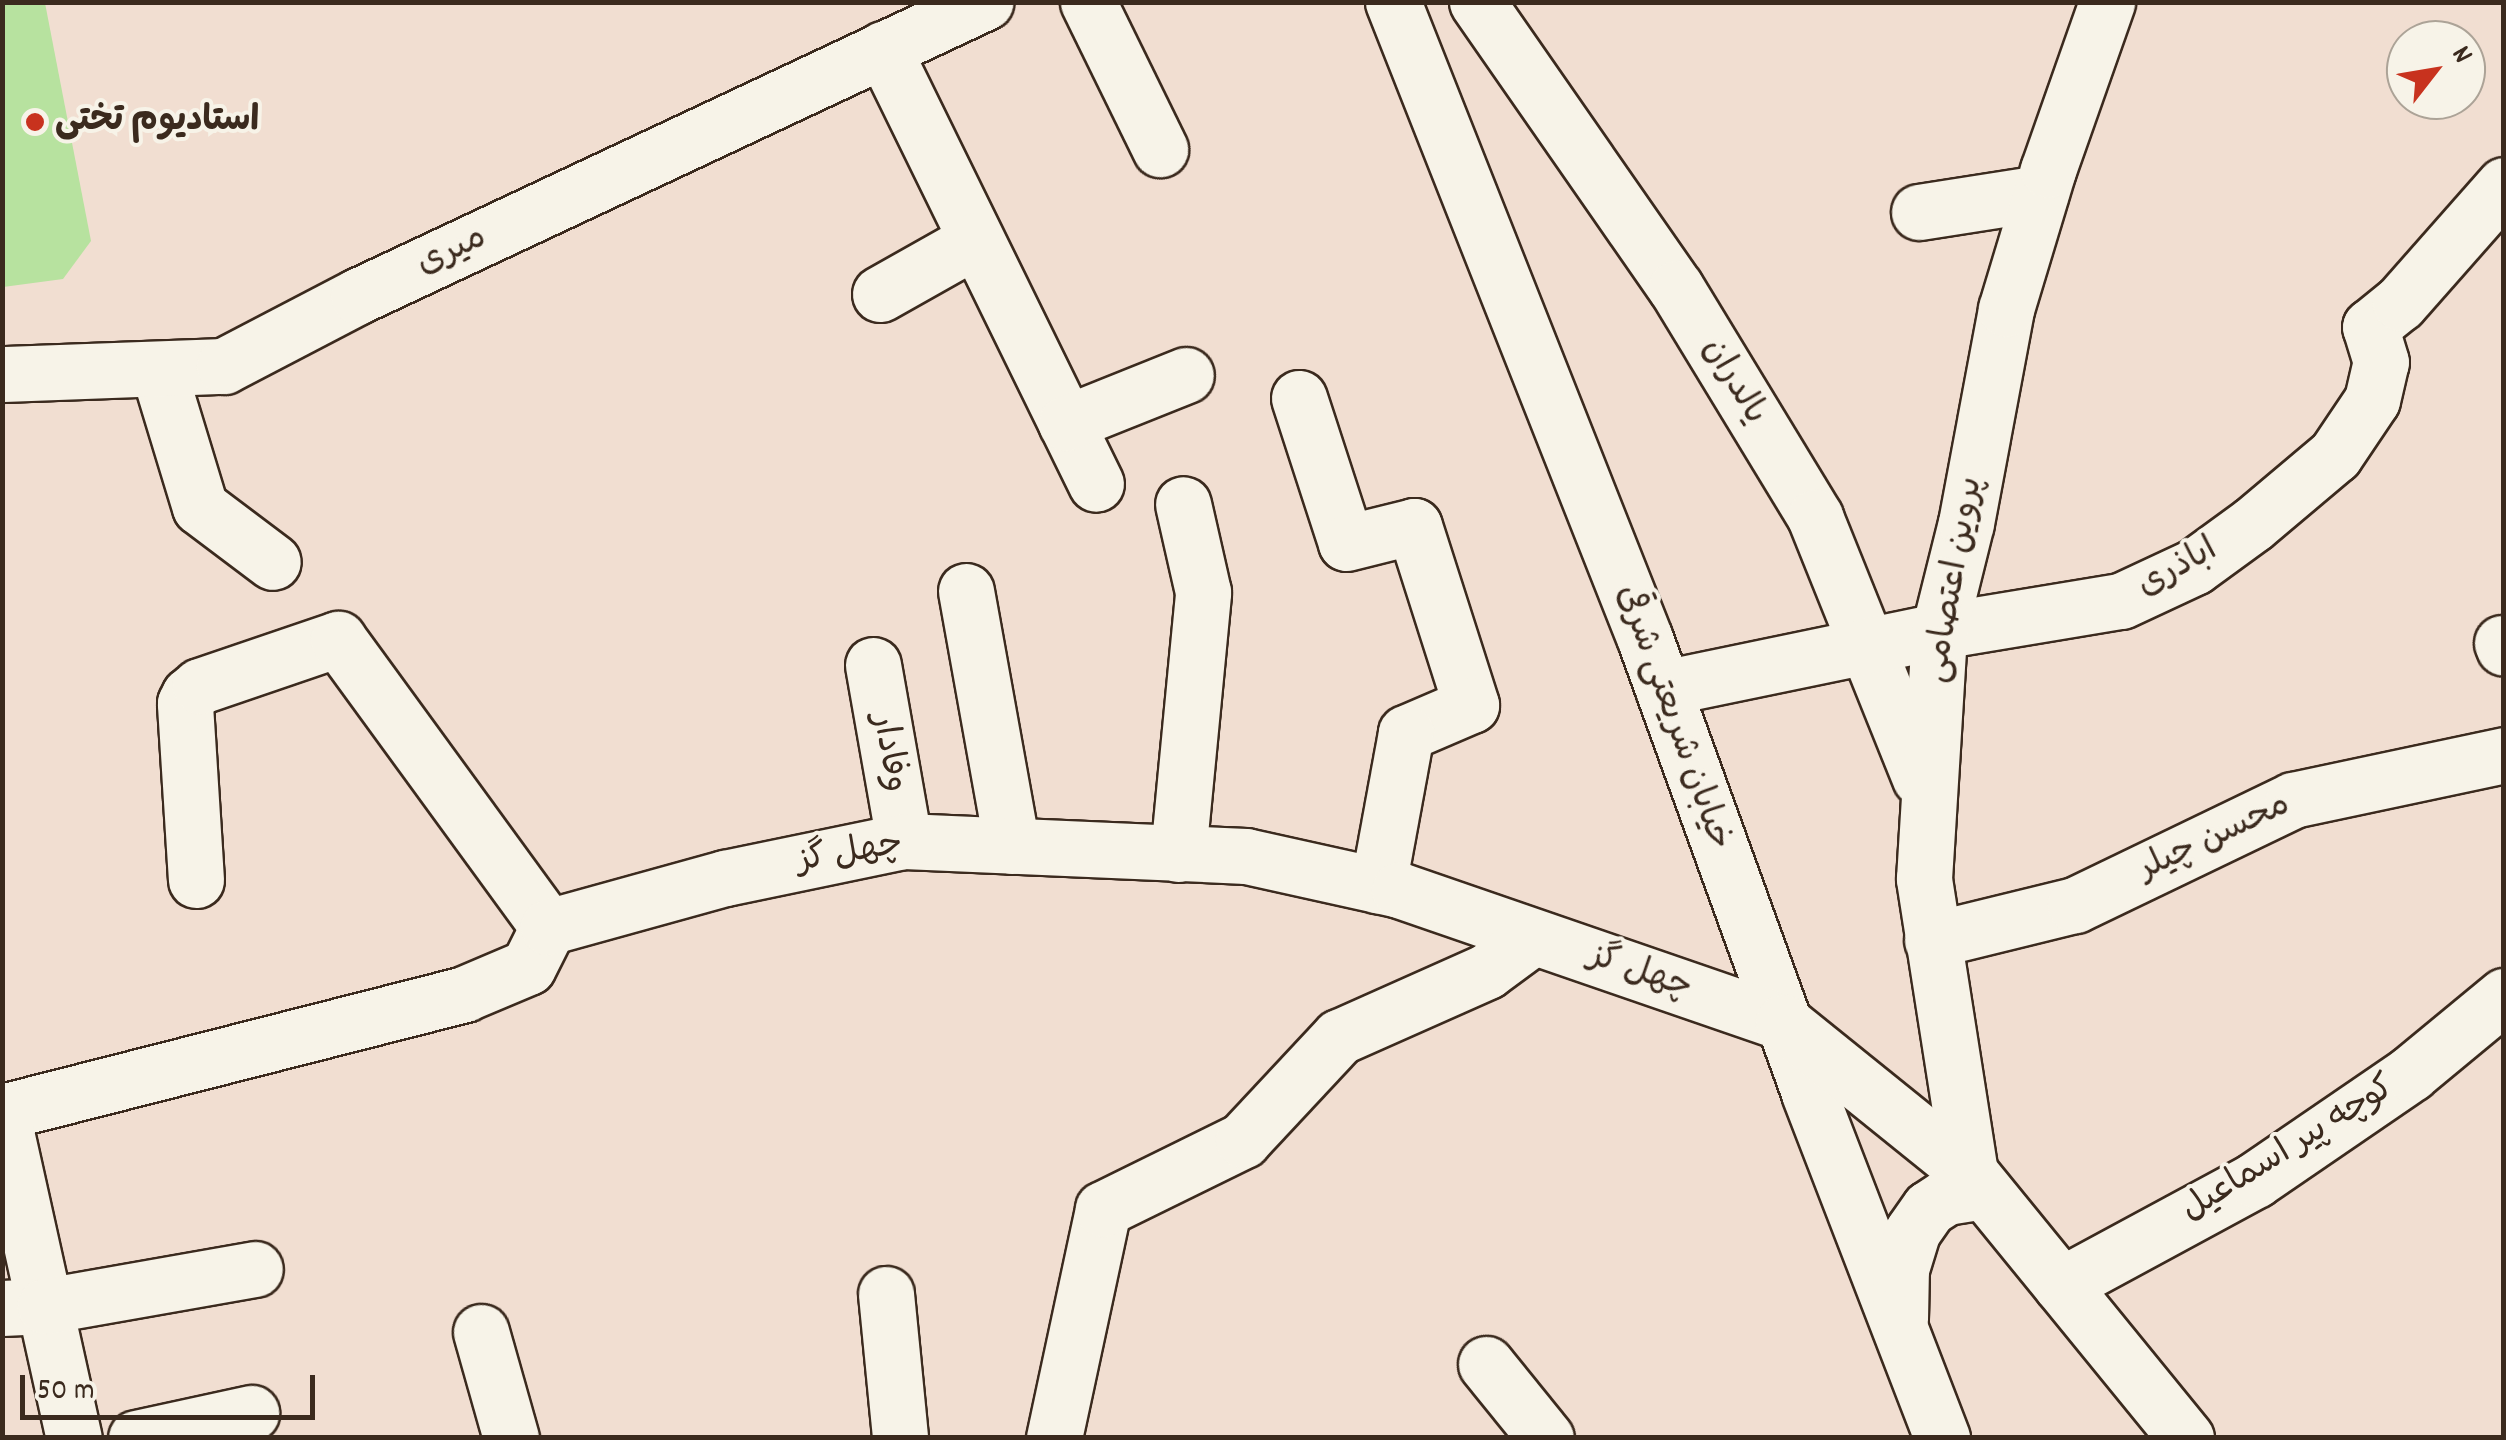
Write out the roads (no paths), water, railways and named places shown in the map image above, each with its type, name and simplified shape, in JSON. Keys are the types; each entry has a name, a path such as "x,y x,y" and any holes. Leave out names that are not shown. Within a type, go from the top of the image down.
{"street":[{"path":"1088,2 1160,149"},
{"name":"خیابان شریعتی شرقی","path":"1393,2 1663,688 1784,1022 1942,1438"},
{"name":"یالدران","path":"1477,2 1686,305 1814,517 1869,645 1926,796"},
{"name":"پروین اعتصامی","path":"1977,1182 1924,880 1938,631 1966,523 2006,309 2041,193 2107,2"},
{"name":"میری","path":"2,374 224,366 358,296 883,49 964,7"},
{"path":"883,49 1096,484"},
{"name":"اباذری","path":"1663,688 1938,631 2121,601 2194,567 2253,524 2335,455 2372,400 2381,362 2370,327 2400,303 2504,185"},
{"path":"1919,212 2041,193"},
{"path":"880,294 976,240"},
{"path":"158,368 200,506 274,562"},
{"path":"1066,423 1186,375"},
{"path":"1300,398 1346,543 1414,526 1471,705 1406,733 1378,885"},
{"path":"1178,854 1203,592 1182,504"},
{"path":"966,591 1012,846"},
{"path":"74,1438 24,1307 2,1113 464,994 528,966 548,927 338,639 200,686 189,695 185,703 196,880"},
{"name":"وفادار","path":"873,665 904,840"},
{"name":"محسن چیلر","path":"1932,940 2075,905 2293,800 2504,755"},
{"name":"چهل گز","path":"548,927 725,878 904,840 1246,856 1378,885 1784,1022"},
{"path":"1054,1438 1103,1209 1243,1140 1339,1038 1487,971 1533,936"},
{"name":"کوچه پیر اسماعیل","path":"2061,1285 2255,1180 2499,1016"},
{"path":"1784,1022 1977,1182 2186,1438"},
{"path":"1899,1327 1901,1269 1912,1232 1928,1208 1977,1182"},
{"path":"24,1307 255,1269"},
{"path":"886,1294 900,1438"},
{"path":"481,1332 511,1438"},
{"path":"1486,1364 1546,1438"},
{"path":"136,1438 251,1413"}],"place":[{"name":"استادیوم تختی","path":"35,122"}]}
